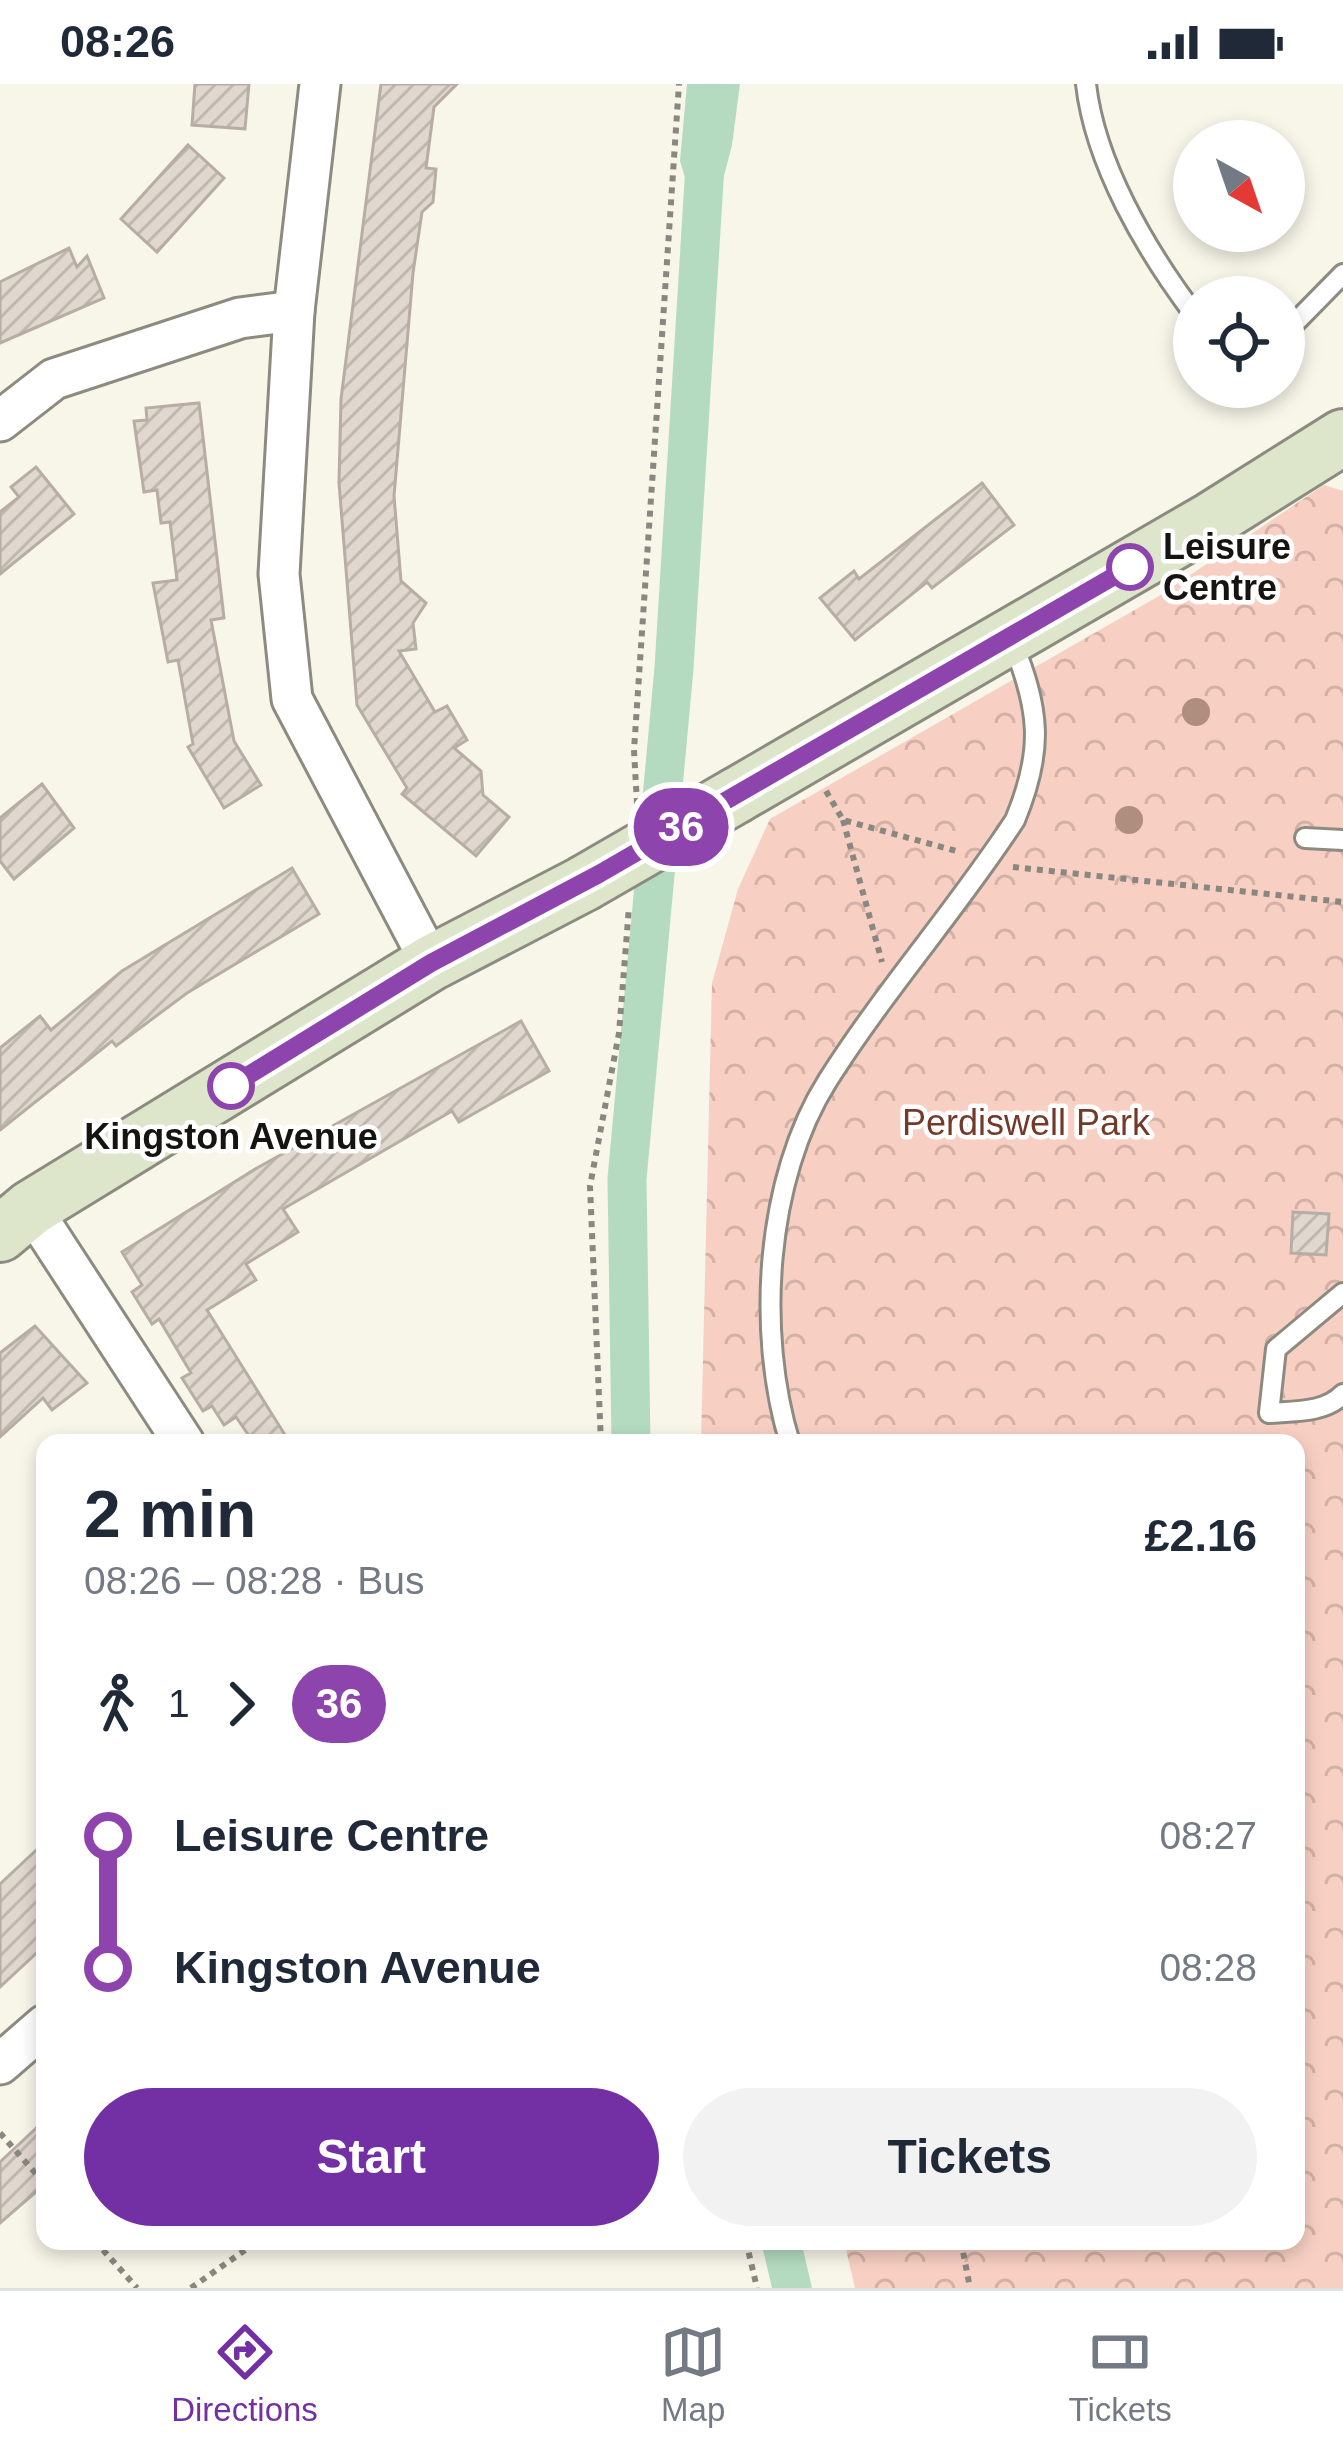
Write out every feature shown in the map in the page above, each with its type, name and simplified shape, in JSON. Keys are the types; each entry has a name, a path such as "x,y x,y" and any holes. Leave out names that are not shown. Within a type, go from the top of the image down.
{"main road":[{"path":"16,1221 431,963 606,894 737,795 1343,437"}],"street":[{"path":"320,84 294,311 278,574 292,699 431,963"},
{"path":"0,422 55,379 239,318 294,311"},
{"path":"16,1221 177,1434"},
{"path":"0,2064 36,2033"}],"lane":[{"path":"1086,84 1090,117 1118,184 1173,278"},
{"path":"1305,313 1343,274"},
{"path":"787,1434 774,1392 772,1284 788,1175 826,1083 1015,820 1033,776 1034,695 1010,637"},
{"path":"1305,838 1343,840"},
{"path":"1343,1293 1276,1349 1269,1413 1307,1410 1335,1402 1343,1394"}],"path":[{"path":"637,807 634,750 679,84"},
{"path":"805,756 843,820 890,994"},
{"path":"843,820 1022,870 1343,902"},
{"path":"601,1434 590,1186 619,1033 606,894"},
{"path":"0,2133 36,2174"},
{"path":"103,2250 137,2288"},
{"path":"191,2288 245,2250"},
{"path":"748,2250 757,2288"},
{"path":"963,2250 970,2288"}],"green space":[{"name":"Perdiswell Park","path":"1324,485 1343,491 1343,2288 855,2288 846,2250 1305,2250 1305,1434 701,1434 712,983 738,889 770,819 1159,596"}],"shaded area":[{"path":"687,84 740,84 732,145 712,222 698,221 680,161"}],"building":[{"path":"195,84 249,84 245,129 192,125"},
{"path":"381,84 457,84 434,107 426,168 436,169 433,202 422,212 413,273 394,496 401,581 426,603 413,623 416,649 399,651 435,712 447,706 467,740 454,748 481,771 483,795 509,817 476,856 402,794 407,788 357,705 339,483 341,399"},
{"path":"188,145 224,178 157,252 121,219"},
{"path":"69,248 77,267 87,256 104,298 0,343 0,282"},
{"path":"199,403 224,618 211,620 234,741 261,785 224,808 188,747 193,744 178,660 168,662 153,583 177,580 170,522 161,523 157,490 144,492 134,421 147,420 146,408"},
{"path":"36,467 74,514 0,574 0,512 19,497 11,487"},
{"path":"982,483 1014,525 932,588 927,582 855,640 820,598 854,571 859,579"},
{"path":"42,784 74,828 14,879 0,861 0,818"},
{"path":"292,868 319,914 187,993 116,1046 112,1041 0,1130 0,1048 40,1016 51,1030 122,971"},
{"path":"521,1021 549,1071 459,1122 452,1111 283,1209 298,1232 246,1264 256,1280 207,1310 284,1434 248,1434 236,1417 224,1425 212,1406 203,1411 182,1378 191,1373 159,1319 152,1324 132,1292 142,1285 122,1252 257,1168"},
{"path":"1293,1212 1329,1214 1326,1255 1291,1253"},
{"path":"35,1326 87,1383 52,1410 43,1398 0,1437 0,1353"},
{"path":"36,1850 36,1953 0,1987 0,1884"},
{"path":"36,2128 36,2192 0,2223 0,2162"}],"waterway":[{"path":"631,1434 627,1179 674,668 710,84"},
{"path":"783,2250 792,2288"}],"bus line":[{"name":"36","path":"231,1086 431,963 599,874 1130,567"}],"place":[{"name":"Leisure Centre","path":"1130,567"},
{"name":"Kingston Avenue","path":"231,1086"}]}
